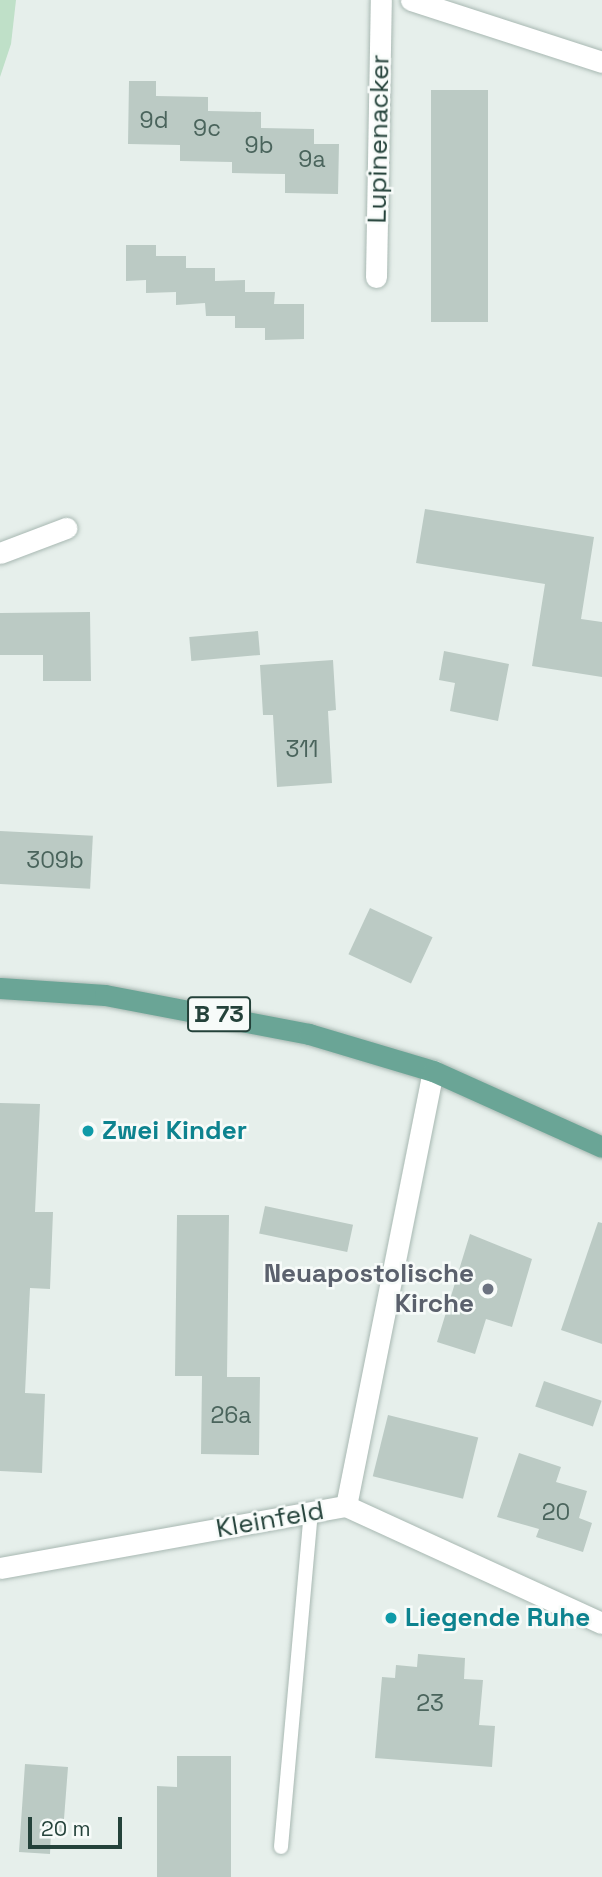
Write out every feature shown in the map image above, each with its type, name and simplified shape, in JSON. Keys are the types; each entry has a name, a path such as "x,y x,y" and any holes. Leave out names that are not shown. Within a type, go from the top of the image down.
{"main road":[{"name":"B 73","path":"0,988 105,995 198,1009 309,1034 433,1071 602,1147"}],"street":[{"name":"Lupinenacker","path":"376,277 381,0"},
{"path":"411,0 602,62"},
{"path":"0,553 65,528"},
{"path":"346,1506 433,1071"},
{"name":"Kleinfeld","path":"0,1568 346,1506 602,1623"}],"lane":[{"path":"281,1847 311,1512"}],"green space":[{"path":"0,0 16,0 11,44 0,77"}],"building":[{"path":"129,81 156,81 156,96 208,97 208,111 261,112 261,128 314,129 314,144 339,144 338,194 285,193 285,174 232,173 232,162 180,161 180,145 128,144"},
{"path":"431,90 488,90 488,322 431,322"},
{"path":"126,245 156,245 156,256 186,256 186,268 215,268 215,281 245,280 245,292 275,292 274,304 304,304 304,339 265,340 265,328 235,328 235,316 206,316 205,303 176,305 176,292 146,293 146,280 126,281"},
{"path":"425,509 594,537 581,619 602,622 602,677 532,666 545,584 416,563"},
{"path":"90,612 91,681 43,681 43,655 0,655 0,613"},
{"path":"258,631 260,655 191,661 189,637"},
{"path":"444,651 509,664 498,721 450,711 455,683 439,680"},
{"path":"333,660 336,710 328,711 332,783 277,787 273,715 263,715 260,665"},
{"path":"0,831 93,836 90,889 0,884"},
{"path":"370,908 433,937 411,983 348,954"},
{"path":"0,1103 40,1104 35,1212 53,1212 50,1289 30,1288 25,1393 45,1394 42,1473 0,1471"},
{"path":"265,1206 353,1225 347,1252 259,1233"},
{"path":"177,1215 229,1215 227,1377 260,1377 259,1455 201,1454 202,1376 175,1376"},
{"path":"598,1222 602,1223 602,1344 561,1330"},
{"name":"Neuapostolische Kirche","path":"470,1234 532,1259 512,1327 486,1319 475,1354 437,1342"},
{"path":"544,1381 602,1401 593,1426 535,1407"},
{"path":"388,1415 478,1437 463,1499 373,1476"},
{"path":"519,1453 561,1467 556,1482 587,1491 579,1518 592,1523 583,1552 536,1537 539,1529 497,1517"},
{"path":"418,1654 465,1658 464,1679 483,1680 479,1725 495,1726 492,1767 375,1758 382,1677 395,1678 396,1665 417,1667"},
{"path":"177,1756 231,1756 231,1877 157,1877 157,1786 177,1787"},
{"path":"25,1764 68,1767 63,1832 51,1831 50,1854 19,1852"}],"place":[{"name":"Zwei Kinder","path":"88,1131"},
{"name":"Neuapostolische Kirche","path":"488,1289"},
{"name":"Liegende Ruhe","path":"391,1618"}]}
